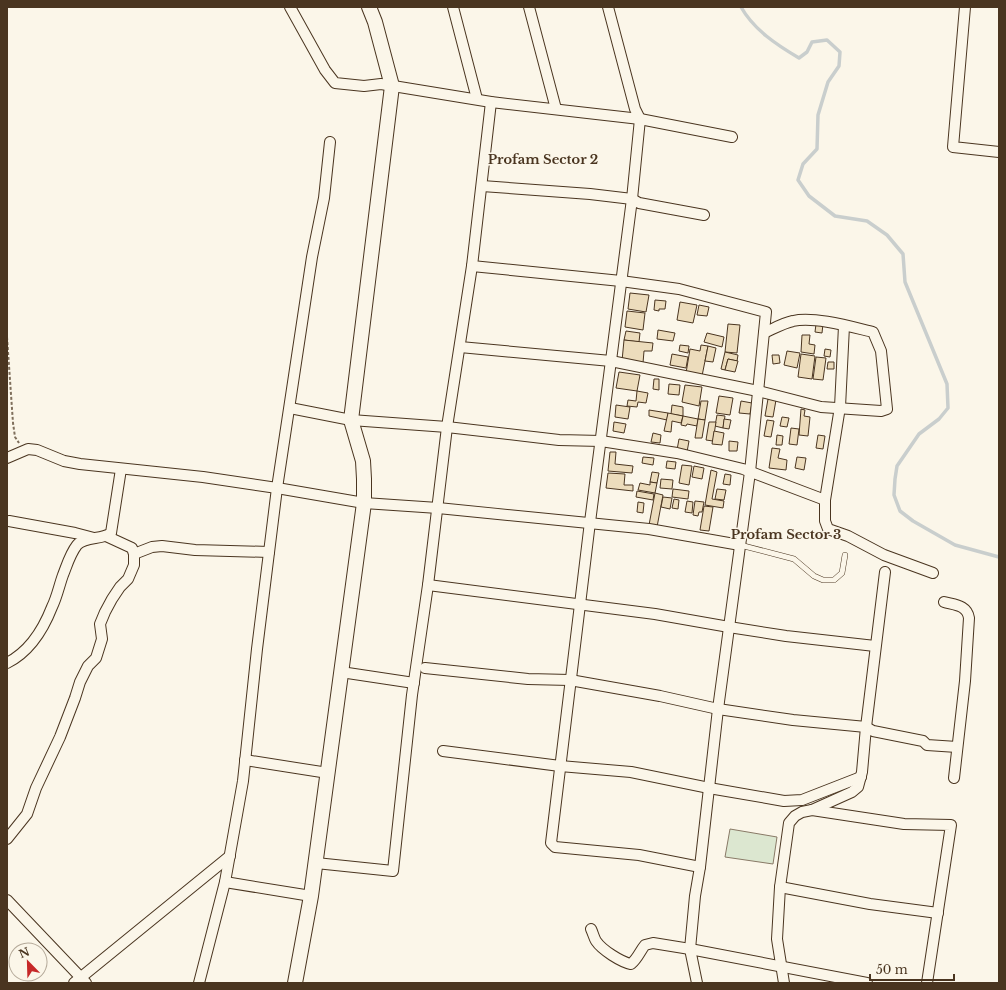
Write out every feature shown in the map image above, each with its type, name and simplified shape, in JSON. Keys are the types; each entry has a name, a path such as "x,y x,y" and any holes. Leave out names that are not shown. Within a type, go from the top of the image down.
{"main road":[{"path":"295,983 316,863 364,503 363,461 351,420 392,86 375,22 369,7"}],"street":[{"path":"290,7 325,70 335,83 364,86 381,84 491,102 640,119 732,137"},
{"path":"453,7 477,99"},
{"path":"529,7 556,109"},
{"path":"608,7 635,109 640,119 632,199 570,680 551,843 555,847 639,855 700,867"},
{"path":"965,7 953,147 999,152"},
{"path":"316,863 393,871 414,683 438,508 447,427 472,266 491,102"},
{"path":"199,983 225,882 243,781 257,649 277,488 312,257 324,198 330,142"},
{"path":"482,186 590,194 632,199 639,203 704,215"},
{"path":"472,266 621,280 679,289 766,312 750,472 718,709 700,867 695,896 690,948 697,983"},
{"path":"460,348 611,361 758,391 821,406 881,411 887,409 881,352 873,332 817,321 803,320 792,321 764,333"},
{"path":"844,326 840,407 825,500 825,521 828,529 848,536 884,555 934,573"},
{"path":"290,408 351,420 447,427 559,440 601,441 677,453 733,466 825,500"},
{"path":"7,458 28,449 37,450 64,461 80,464 277,488 364,503 438,508 590,522 649,529 740,545"},
{"path":"7,663 29,648 41,629 52,608 68,560 73,550 79,543 106,536 111,533 121,469"},
{"path":"9,521 94,538"},
{"path":"7,839 27,814 36,788 60,737 80,682 88,666 96,658 102,639 100,624 112,599 128,579 134,566 134,554 132,548 106,536"},
{"path":"134,554 152,547 162,546 195,550 269,552"},
{"path":"784,983 777,939 780,887 789,823 795,816 852,792 858,787 861,777 875,646 885,572"},
{"path":"428,585 580,603 786,636 875,646"},
{"path":"944,602 965,608 968,612 969,618 965,681 954,778"},
{"path":"425,668 528,679 570,680 660,696 718,709 793,720 866,727 873,731 923,740 927,745 957,747"},
{"path":"342,672 414,683"},
{"path":"443,751 560,766 631,772 784,801 802,800 861,777"},
{"path":"245,760 328,773"},
{"path":"812,810 904,824 951,825 927,983"},
{"path":"7,900 80,981 230,856"},
{"path":"225,882 311,896"},
{"path":"780,887 870,904 938,913"},
{"path":"591,929 595,940 599,945 624,962 631,964 638,958 645,944 653,943 690,948 867,983"}],"lane":[{"path":"740,545 794,559 814,576 823,580 834,580 842,573 846,555"}],"path":[{"path":"7,337 15,437 20,445 28,449"}],"green space":[{"path":"730,829 777,837 773,864 725,857"}],"building":[{"path":"630,293 649,295 646,312 628,309"},
{"path":"655,300 666,301 665,309 659,309 659,311 654,310"},
{"path":"680,302 697,305 693,323 677,320"},
{"path":"699,305 709,307 707,316 697,315"},
{"path":"627,311 645,313 643,330 625,327"},
{"path":"728,324 740,325 737,353 725,352"},
{"path":"816,324 823,324 822,333 815,332"},
{"path":"658,330 675,333 673,341 657,339"},
{"path":"626,331 640,333 639,342 624,340"},
{"path":"707,333 724,337 722,347 704,342"},
{"path":"802,335 810,335 809,344 815,345 814,354 801,352"},
{"path":"624,340 653,343 652,351 644,351 643,363 622,361"},
{"path":"680,345 689,346 688,353 679,351"},
{"path":"701,345 708,346 702,376 686,373 690,349 700,351"},
{"path":"708,346 716,348 713,362 705,361"},
{"path":"825,349 831,350 830,357 824,356"},
{"path":"787,351 800,353 797,368 784,365"},
{"path":"725,352 738,355 737,361 728,359 725,370 721,369"},
{"path":"672,354 688,357 686,368 670,365"},
{"path":"801,354 815,356 812,379 798,377"},
{"path":"772,355 779,355 780,363 773,364"},
{"path":"816,357 826,358 823,380 813,379"},
{"path":"728,359 738,361 735,372 725,370"},
{"path":"828,362 834,362 834,369 827,369"},
{"path":"619,372 640,375 637,391 616,388"},
{"path":"654,379 659,379 659,390 653,389"},
{"path":"669,384 680,385 679,395 668,394"},
{"path":"685,385 702,387 699,406 682,402"},
{"path":"637,391 648,393 646,403 638,402 637,407 627,406 628,400 636,401"},
{"path":"719,396 733,398 730,415 716,413"},
{"path":"768,399 776,400 773,417 765,416"},
{"path":"701,401 708,401 705,420 698,419"},
{"path":"741,401 752,403 750,414 739,413"},
{"path":"616,405 630,407 628,419 615,417"},
{"path":"672,405 683,407 683,416 671,414"},
{"path":"801,409 805,410 804,416 810,417 808,436 799,435"},
{"path":"649,410 668,413 667,420 649,416"},
{"path":"668,413 683,416 681,423 672,421 671,432 664,431"},
{"path":"717,415 725,416 723,428 715,426"},
{"path":"683,416 698,419 697,426 687,424 686,426 681,425"},
{"path":"782,417 789,418 787,427 780,426"},
{"path":"698,419 705,420 702,438 695,438"},
{"path":"724,419 731,420 729,429 723,428"},
{"path":"767,420 774,421 771,437 764,436"},
{"path":"614,422 626,424 624,433 613,431"},
{"path":"709,422 716,422 713,441 706,440"},
{"path":"791,428 799,429 797,445 789,444"},
{"path":"714,431 724,433 722,445 712,444"},
{"path":"653,433 661,435 660,443 651,442"},
{"path":"777,435 783,436 782,445 776,445"},
{"path":"818,435 825,436 823,449 816,448"},
{"path":"679,439 689,441 687,452 677,450"},
{"path":"729,441 738,442 737,451 729,451"},
{"path":"772,448 780,449 778,458 787,460 786,470 769,468"},
{"path":"610,452 616,452 615,464 633,466 632,473 608,471"},
{"path":"643,457 654,458 653,465 642,463"},
{"path":"797,457 806,458 804,470 795,468"},
{"path":"667,461 676,462 675,469 666,468"},
{"path":"682,465 692,466 689,485 679,483"},
{"path":"694,466 704,468 702,479 692,477"},
{"path":"711,470 717,472 712,499 724,501 723,508 705,505"},
{"path":"652,472 659,473 657,483 650,482"},
{"path":"608,473 625,474 624,485 633,485 633,491 606,488"},
{"path":"725,474 731,475 730,485 723,484"},
{"path":"661,479 673,480 672,489 660,488"},
{"path":"650,482 657,483 655,493 638,490 640,483 650,485"},
{"path":"673,489 689,491 688,499 672,497"},
{"path":"717,489 726,490 724,500 715,499"},
{"path":"637,491 654,494 653,500 636,497"},
{"path":"655,493 663,495 657,527 649,525"},
{"path":"663,497 672,498 670,509 661,507"},
{"path":"674,499 679,500 678,509 672,508"},
{"path":"687,501 693,502 692,513 685,512"},
{"path":"695,501 704,502 702,512 699,512 698,516 693,515"},
{"path":"638,502 644,503 643,513 637,512"},
{"path":"704,506 713,507 709,531 700,530"}],"waterway":[{"path":"741,7 759,30 782,48 799,58 807,52 812,42 827,40 840,52 839,66 828,82 818,115 817,149 803,164 798,180 809,196 835,216 867,221 887,235 903,254 905,282 947,384 948,408 939,419 919,434 897,466 894,495 900,511 913,521 955,545 999,557"}],"district":[{"name":"Profam Sector 2","path":"543,159"},
{"name":"Profam Sector 3","path":"786,534"}]}
